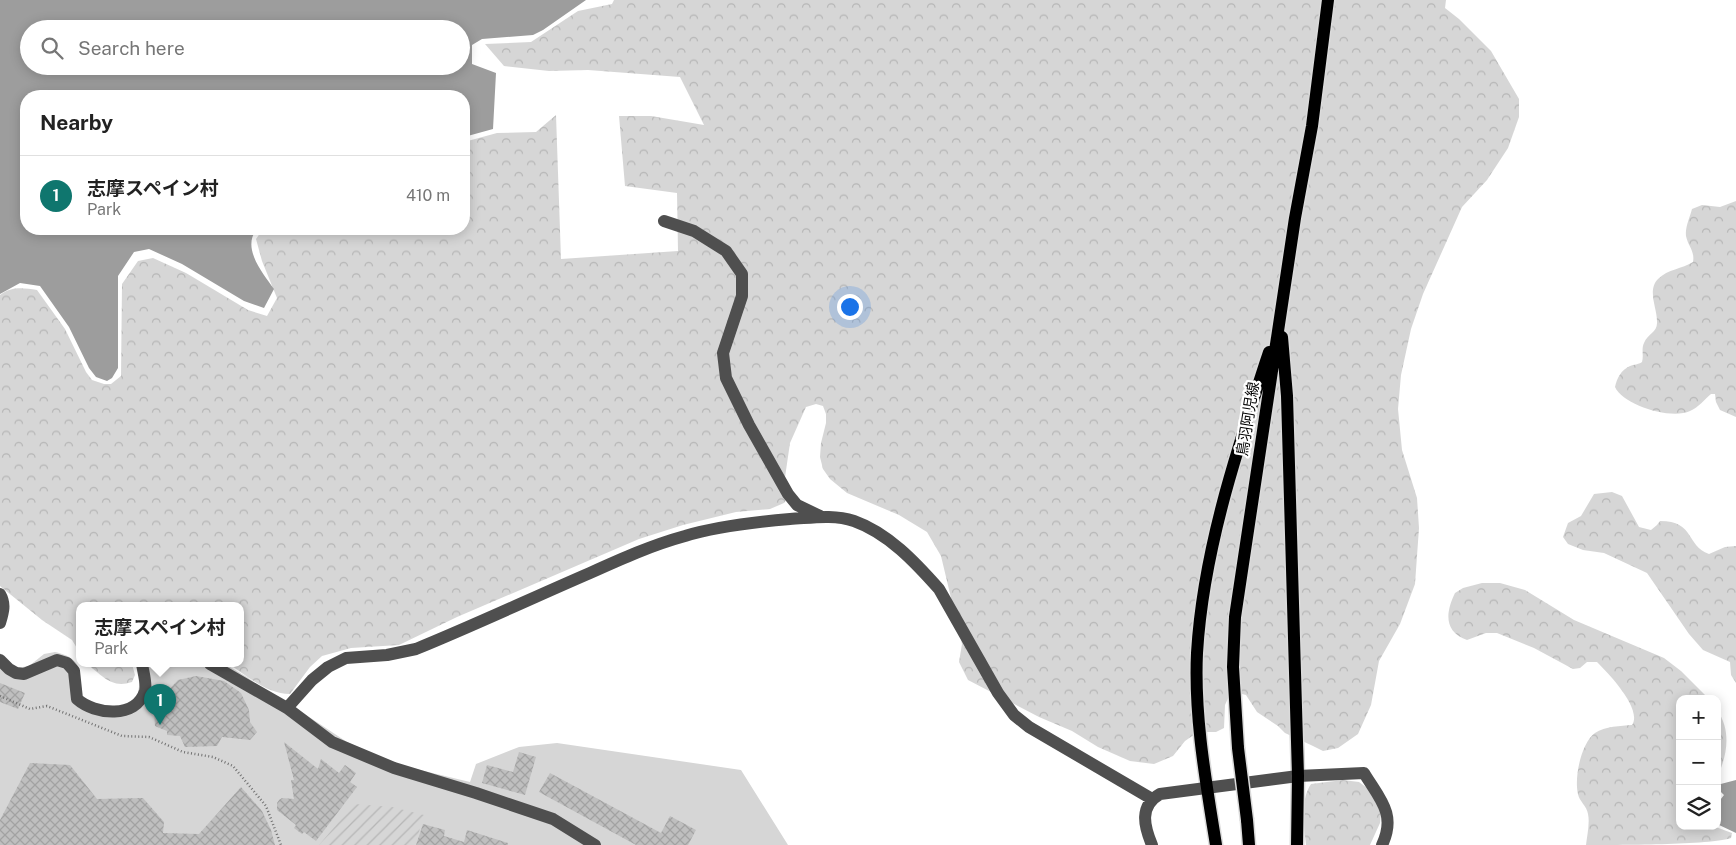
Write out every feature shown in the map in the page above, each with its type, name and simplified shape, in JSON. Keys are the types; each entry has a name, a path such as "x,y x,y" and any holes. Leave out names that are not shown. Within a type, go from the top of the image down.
{"main road":[{"name":"鳥羽阿児線","path":"1249,845 1238,748 1234,667 1235,617 1295,218 1312,126 1328,0"},
{"path":"1281,314 1287,396 1298,776 1297,845"},
{"path":"1216,845 1197,700 1197,653 1206,578 1223,504 1281,314"}],"street":[{"path":"664,221 694,231 726,251 742,274 742,296 723,353 726,378 749,425 788,494 797,505 822,517"},
{"path":"286,708 312,680 328,667 346,658 387,655 416,649 625,558 686,535 730,526 822,517 841,518 854,521 877,533 903,552 926,574 939,589 998,693 1014,715 1029,727 1152,799"},
{"path":"0,594 3,599 4,610 0,623"},
{"path":"0,660 8,669 24,674 57,660 67,663 74,670 77,699 85,706 104,712 124,710 139,702 145,690 142,667"},
{"path":"215,667 286,708 332,742 394,768 553,818 595,845"},
{"path":"1152,845 1146,830 1145,816 1152,799 1160,794 1298,776 1364,774 1379,795 1388,814 1386,837 1382,845"}],"path":[{"path":"0,696 30,709 47,706 122,736 149,737 182,752 213,757 234,766 266,806 281,845"}],"green space":[{"path":"614,0 1446,0 1445,8 1459,19 1491,51 1519,99 1519,117 1508,148 1487,180 1462,207 1423,294 1411,329 1401,375 1398,409 1402,450 1417,498 1419,528 1415,584 1400,624 1379,661 1371,705 1358,734 1338,748 1323,751 1285,733 1257,712 1246,695 1238,693 1229,696 1225,705 1224,728 1216,732 1198,732 1185,741 1173,756 1154,764 1130,761 1098,747 1072,731 1039,717 968,680 959,662 962,644 941,556 927,532 899,515 847,493 830,479 823,469 820,457 826,414 823,406 816,404 806,407 790,443 783,491 787,499 784,503 770,509 736,512 683,525 639,539 457,617 399,645 351,648 322,656 310,667 290,694 265,688 233,667 244,667 244,602 76,602 76,646 72,640 42,620 0,586 0,295 4,292 18,288 37,290 65,329 86,372 92,380 111,384 121,376 122,284 138,261 153,258 186,273 248,310 267,316 277,298 262,261 256,239 259,235 470,235 470,140 497,133 536,132 556,115 561,259 678,251 677,193 625,186 619,116 651,116 704,125 680,77 588,70 549,71 504,66 485,44 531,42 578,11 612,4"},
{"path":"1736,201 1736,417 1720,410 1715,394 1711,394 1693,410 1671,414 1648,409 1627,400 1615,387 1618,377 1624,370 1642,362 1644,343 1656,328 1657,316 1653,299 1655,283 1666,273 1693,262 1693,255 1686,236 1692,209 1702,205 1720,207"},
{"path":"1612,492 1622,496 1639,527 1651,530 1660,521 1679,525 1685,529 1702,550 1709,554 1725,547 1736,546 1736,683 1731,675 1730,662 1703,650 1689,634 1647,573 1604,553 1583,550 1568,544 1563,537 1568,523 1581,516 1594,494"},
{"path":"1482,583 1500,583 1525,590 1574,620 1664,658 1681,671 1705,695 1676,695 1676,830 1721,829 1732,833 1731,838 1684,843 1586,845 1589,825 1588,814 1579,797 1577,787 1582,752 1595,733 1603,729 1632,725 1634,718 1633,710 1629,701 1609,674 1597,662 1587,662 1580,668 1573,669 1534,648 1497,633 1486,633 1467,640 1459,636 1450,626 1449,614 1455,593 1463,588"},
{"path":"55,652 72,659 76,663 80,674 79,690 88,703 122,707 133,700 138,693 140,680 137,667 230,667 347,742 395,764 470,782 476,764 519,747 557,743 741,770 788,845 0,845 0,653 7,663 16,668 29,666 44,654"},
{"path":"91,667 133,667 135,675 132,682 125,684 112,682"},
{"path":"1721,716 1726,735 1721,767"},
{"path":"1343,780 1359,782 1370,790 1381,813 1380,823 1370,845 1306,845 1304,805 1311,784"},
{"path":"354,804 392,807 424,815 415,845 319,845"}],"shaded area":[{"path":"0,0 586,0 533,35 482,39 472,45 472,64 496,73 493,129 470,135 470,90 20,90 20,235 254,235 251,244 255,260 274,289 264,308 244,301 182,264 149,249 134,252 118,276 118,368 112,378 107,381 96,377 89,368 69,327 40,286 20,283 0,294"},
{"path":"1736,780 1736,833 1721,826 1721,799 1724,795 1721,792 1721,784"}],"building":[{"path":"196,676 224,681 241,693 249,710 250,722 257,732 250,740 222,737 217,746 185,747 180,736 167,735 167,731 155,726 154,710 160,705 158,701 178,680"},
{"path":"0,683 25,693 18,709 0,702"},
{"path":"284,742 318,769 321,759 339,773 345,765 356,773 350,782 357,787 316,841 304,832 302,834 294,828 296,825 277,810 277,803 282,798 294,799 291,780 294,780"},
{"path":"519,752 536,757 525,795 482,783 487,765 513,772"},
{"path":"30,763 70,765 97,799 143,798 164,822 163,833 199,834 241,787 262,811 271,830 275,845 0,845 0,820"},
{"path":"550,773 661,833 670,816 696,830 688,845 636,845 539,792"},
{"path":"423,824 445,830 444,836 464,842 467,830 508,843 508,845 416,845"}],"place":[{"name":"志摩スペイン村","path":"160,725"}]}
